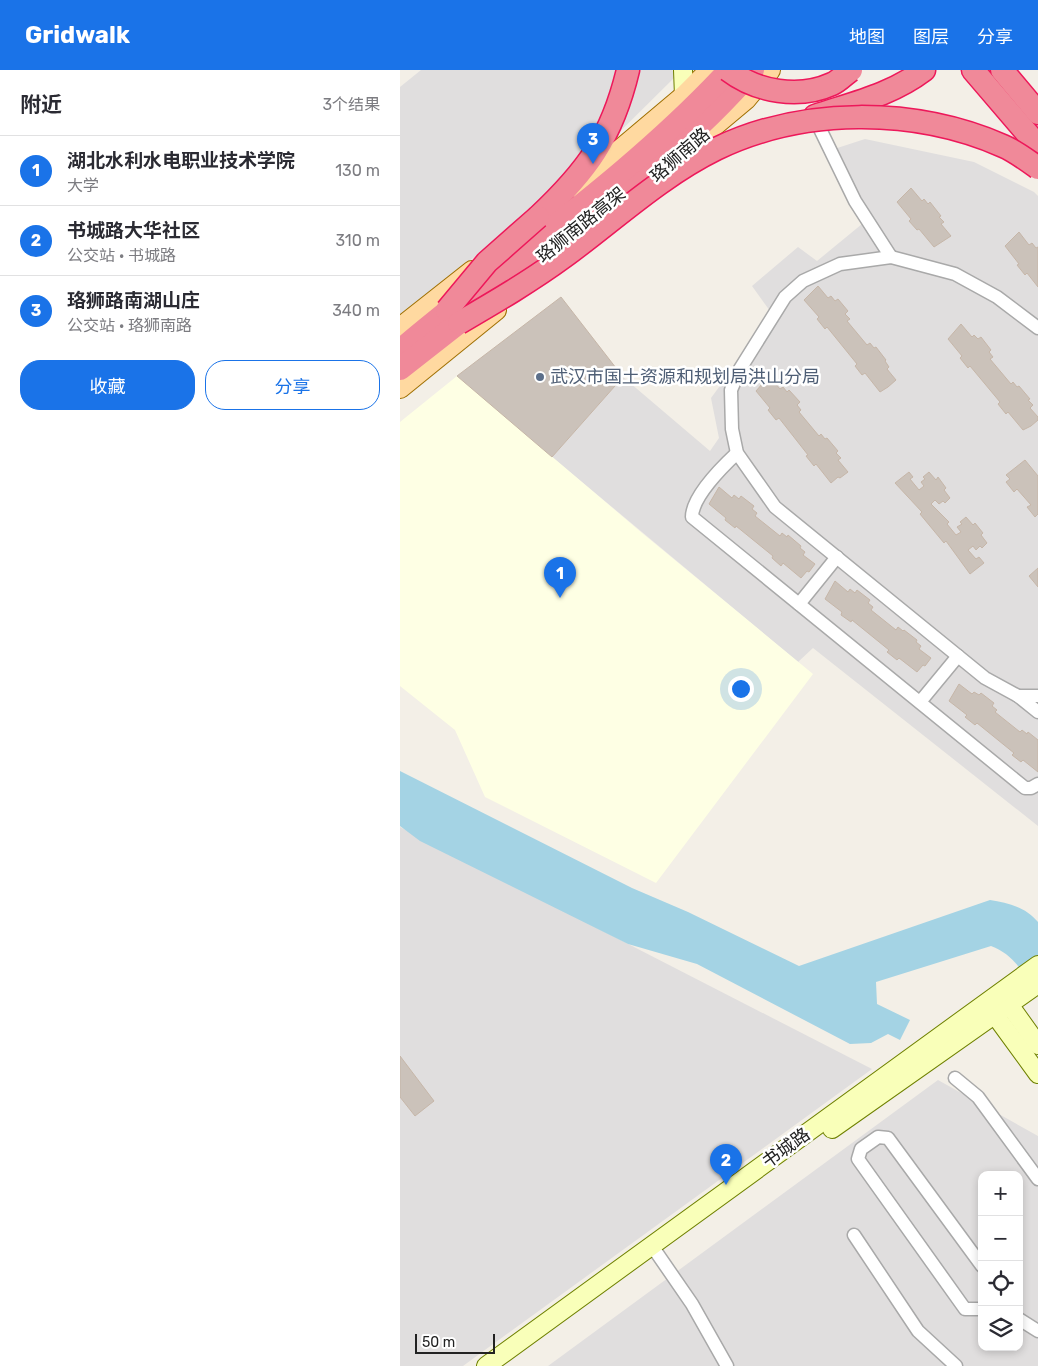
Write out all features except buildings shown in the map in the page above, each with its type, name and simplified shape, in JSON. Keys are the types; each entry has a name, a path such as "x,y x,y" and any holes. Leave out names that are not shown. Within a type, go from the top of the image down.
{"highway":[{"path":"615,117 628,70"},
{"path":"453,317 487,262 566,191 581,173 615,117 629,98 641,70"},
{"path":"729,70 751,84 789,92 810,90 833,83 851,70"},
{"name":"珞狮南路高架","path":"400,369 453,317 645,151 729,70"},
{"name":"珞狮南路高架","path":"400,350 453,317 662,158 700,125 753,70"},
{"path":"453,317 562,258 681,170 715,150 747,136 878,97 906,84 924,70"},
{"path":"973,70 1038,146"},
{"path":"1002,70 1038,113"},
{"path":"788,124 861,118 933,123 1004,146 1038,168"}],"main road":[{"path":"683,70 684,96"},
{"path":"400,328 543,214 684,96 708,70"},
{"name":"珞狮南路","path":"400,388 569,251 702,137 746,99 770,70"},
{"name":"书城路","path":"486,1366 655,1251 966,1034 989,1010 1004,998 1028,985 1038,965"},
{"path":"1004,998 1038,1045"},
{"path":"989,1010 1038,1074"},
{"name":"书城路","path":"506,1366 655,1251"}],"street":[{"path":"820,129 855,201 891,257"},
{"path":"1038,328 996,297 955,274 891,257 840,264 803,280 785,297 740,368 731,390 732,429 737,453 775,507 985,678 1018,696 1038,712"},
{"path":"737,453 724,465 692,507 692,517 1025,788 1031,788 1038,784"},
{"path":"799,604 837,557"},
{"path":"920,702 958,656"},
{"path":"1018,696 1038,696"},
{"path":"955,1078 978,1097 1038,1179"},
{"path":"978,1261 888,1138 878,1137 862,1149 858,1159 965,1309 978,1308"},
{"path":"854,1235 918,1331 956,1366"},
{"path":"655,1251 692,1304 727,1366"},
{"path":"1023,1322 1038,1331"}],"shaded area":[{"path":"421,70 672,70 677,75 569,182 400,316 400,87"},
{"path":"865,139 974,162 1034,192 1038,196 1038,826 813,648 798,662 552,457 623,377 710,451 719,438 711,398 752,342 770,311 752,286 798,247 817,261 862,224 848,202 825,152"},
{"path":"457,376 642,533 813,674 656,883 485,797 455,730 400,686 400,422"},
{"path":"400,827 872,1069 463,1366 400,1366"},
{"path":"938,1080 1038,1136 1038,1366 548,1366"}],"water":[{"path":"400,771 632,888 688,912 799,966 990,900 1016,906 1038,922 1038,996 1019,966 1007,955 991,946 876,982 877,1004 910,1020 900,1040 888,1034 871,1043 850,1044 697,964 628,944 420,841 400,826"}],"place":[{"name":"珞狮路南湖山庄","path":"593,164"},
{"name":"武汉市国土资源和规划局洪山分局","path":"540,377"},
{"name":"湖北水利水电职业技术学院","path":"560,598"},
{"name":"书城路大华社区","path":"726,1185"}]}
